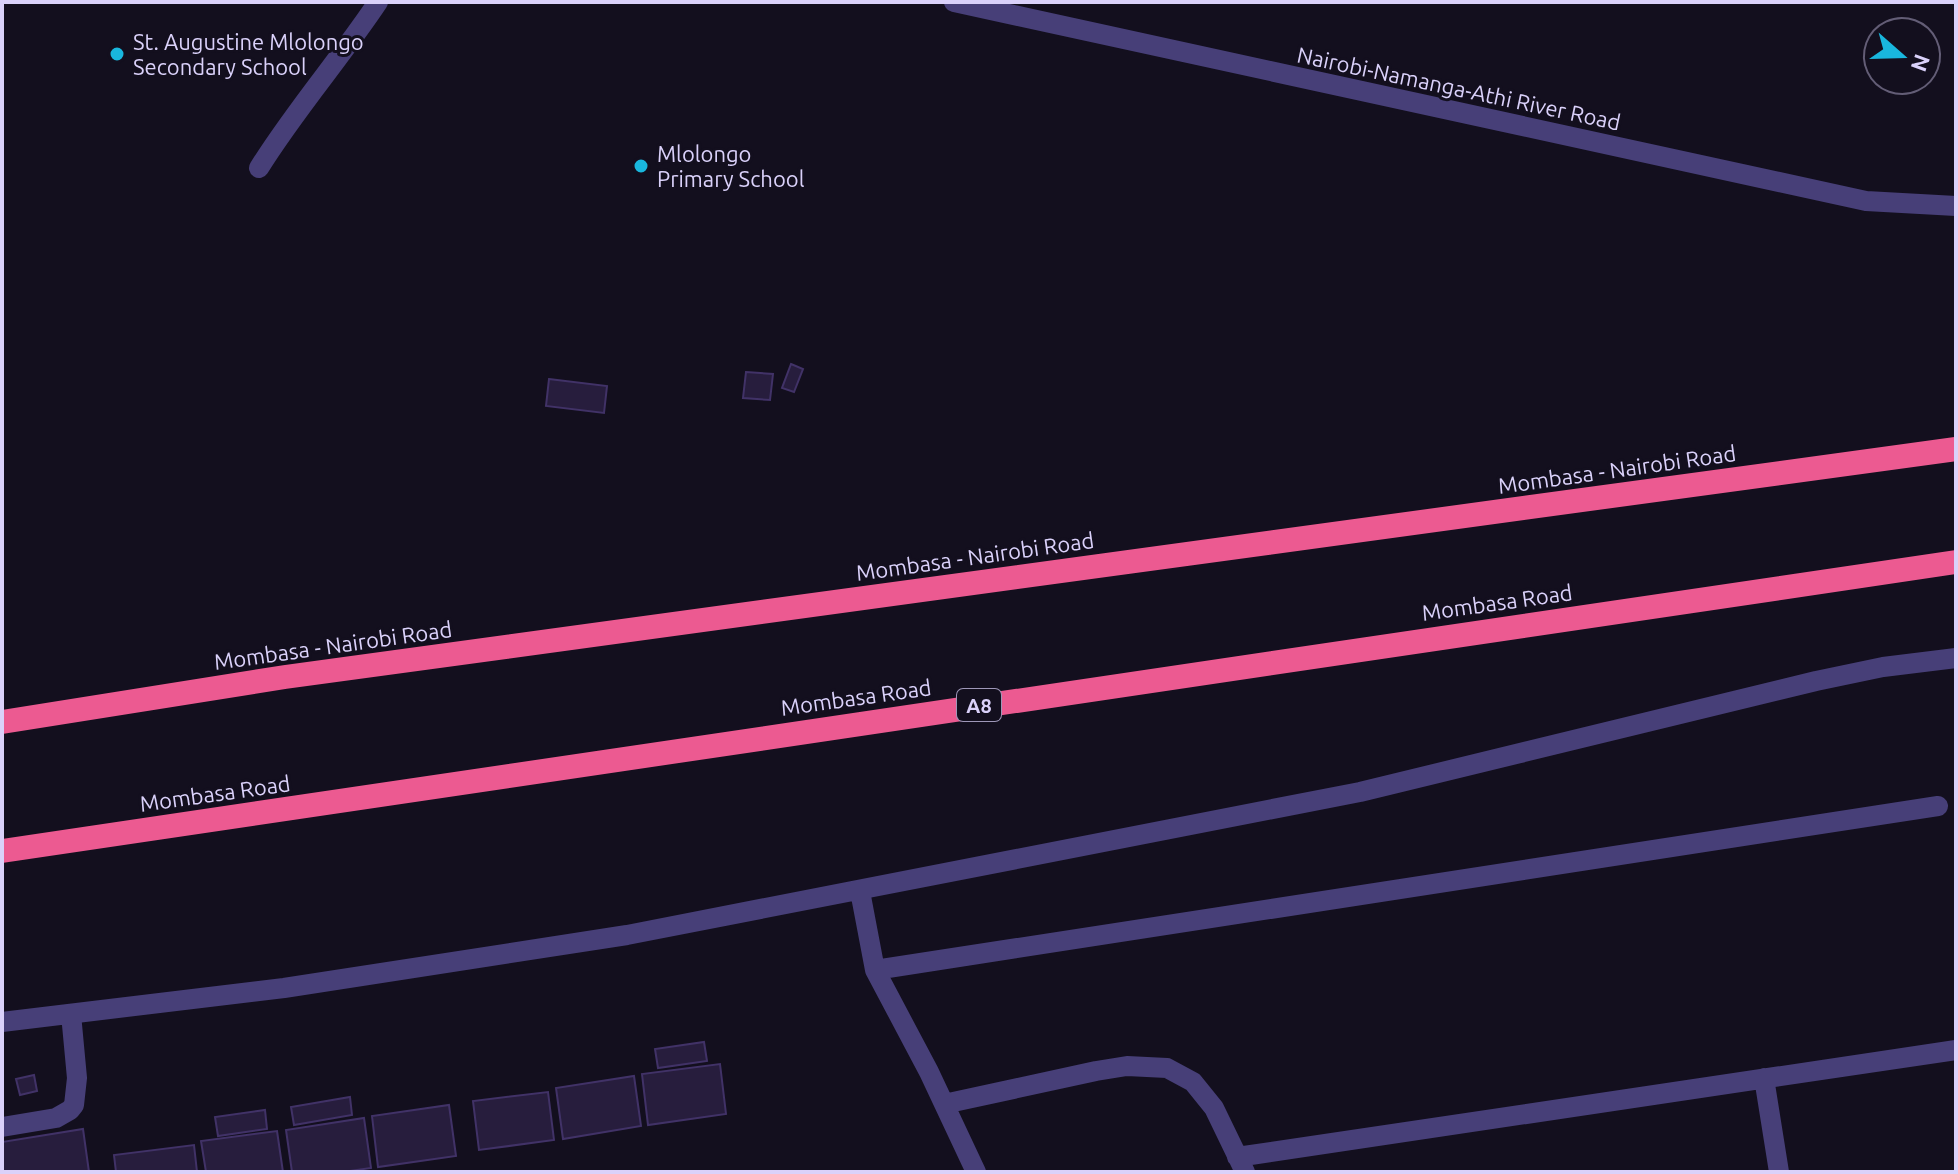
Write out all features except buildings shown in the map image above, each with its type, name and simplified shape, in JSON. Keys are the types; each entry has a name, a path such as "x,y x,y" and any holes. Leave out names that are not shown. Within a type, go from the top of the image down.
{"highway":[{"name":"Mombasa - Nairobi Road","path":"2,722 300,675 1956,449"},
{"name":"Mombasa Road","path":"2,851 1956,562"}],"street":[{"path":"259,168 287,122 378,2"},
{"name":"Nairobi-Namanga-Athi River Road","path":"954,2 1866,201 1956,206"},
{"path":"2,1022 284,988 627,935 1360,792 1816,681 1883,667 1956,658"},
{"path":"875,970 1938,806"},
{"path":"860,891 875,970 976,1172"},
{"path":"2,1127 56,1118 74,1105 77,1078 71,1014"},
{"path":"944,1104 1096,1071 1127,1066 1167,1068 1193,1082 1214,1108 1241,1164 1764,1078 1956,1050"},
{"path":"1764,1078 1779,1172"}],"place":[{"name":"St. Augustine Mlolongo Secondary School","path":"117,54"},
{"name":"Mlolongo Primary School","path":"641,166"}]}
